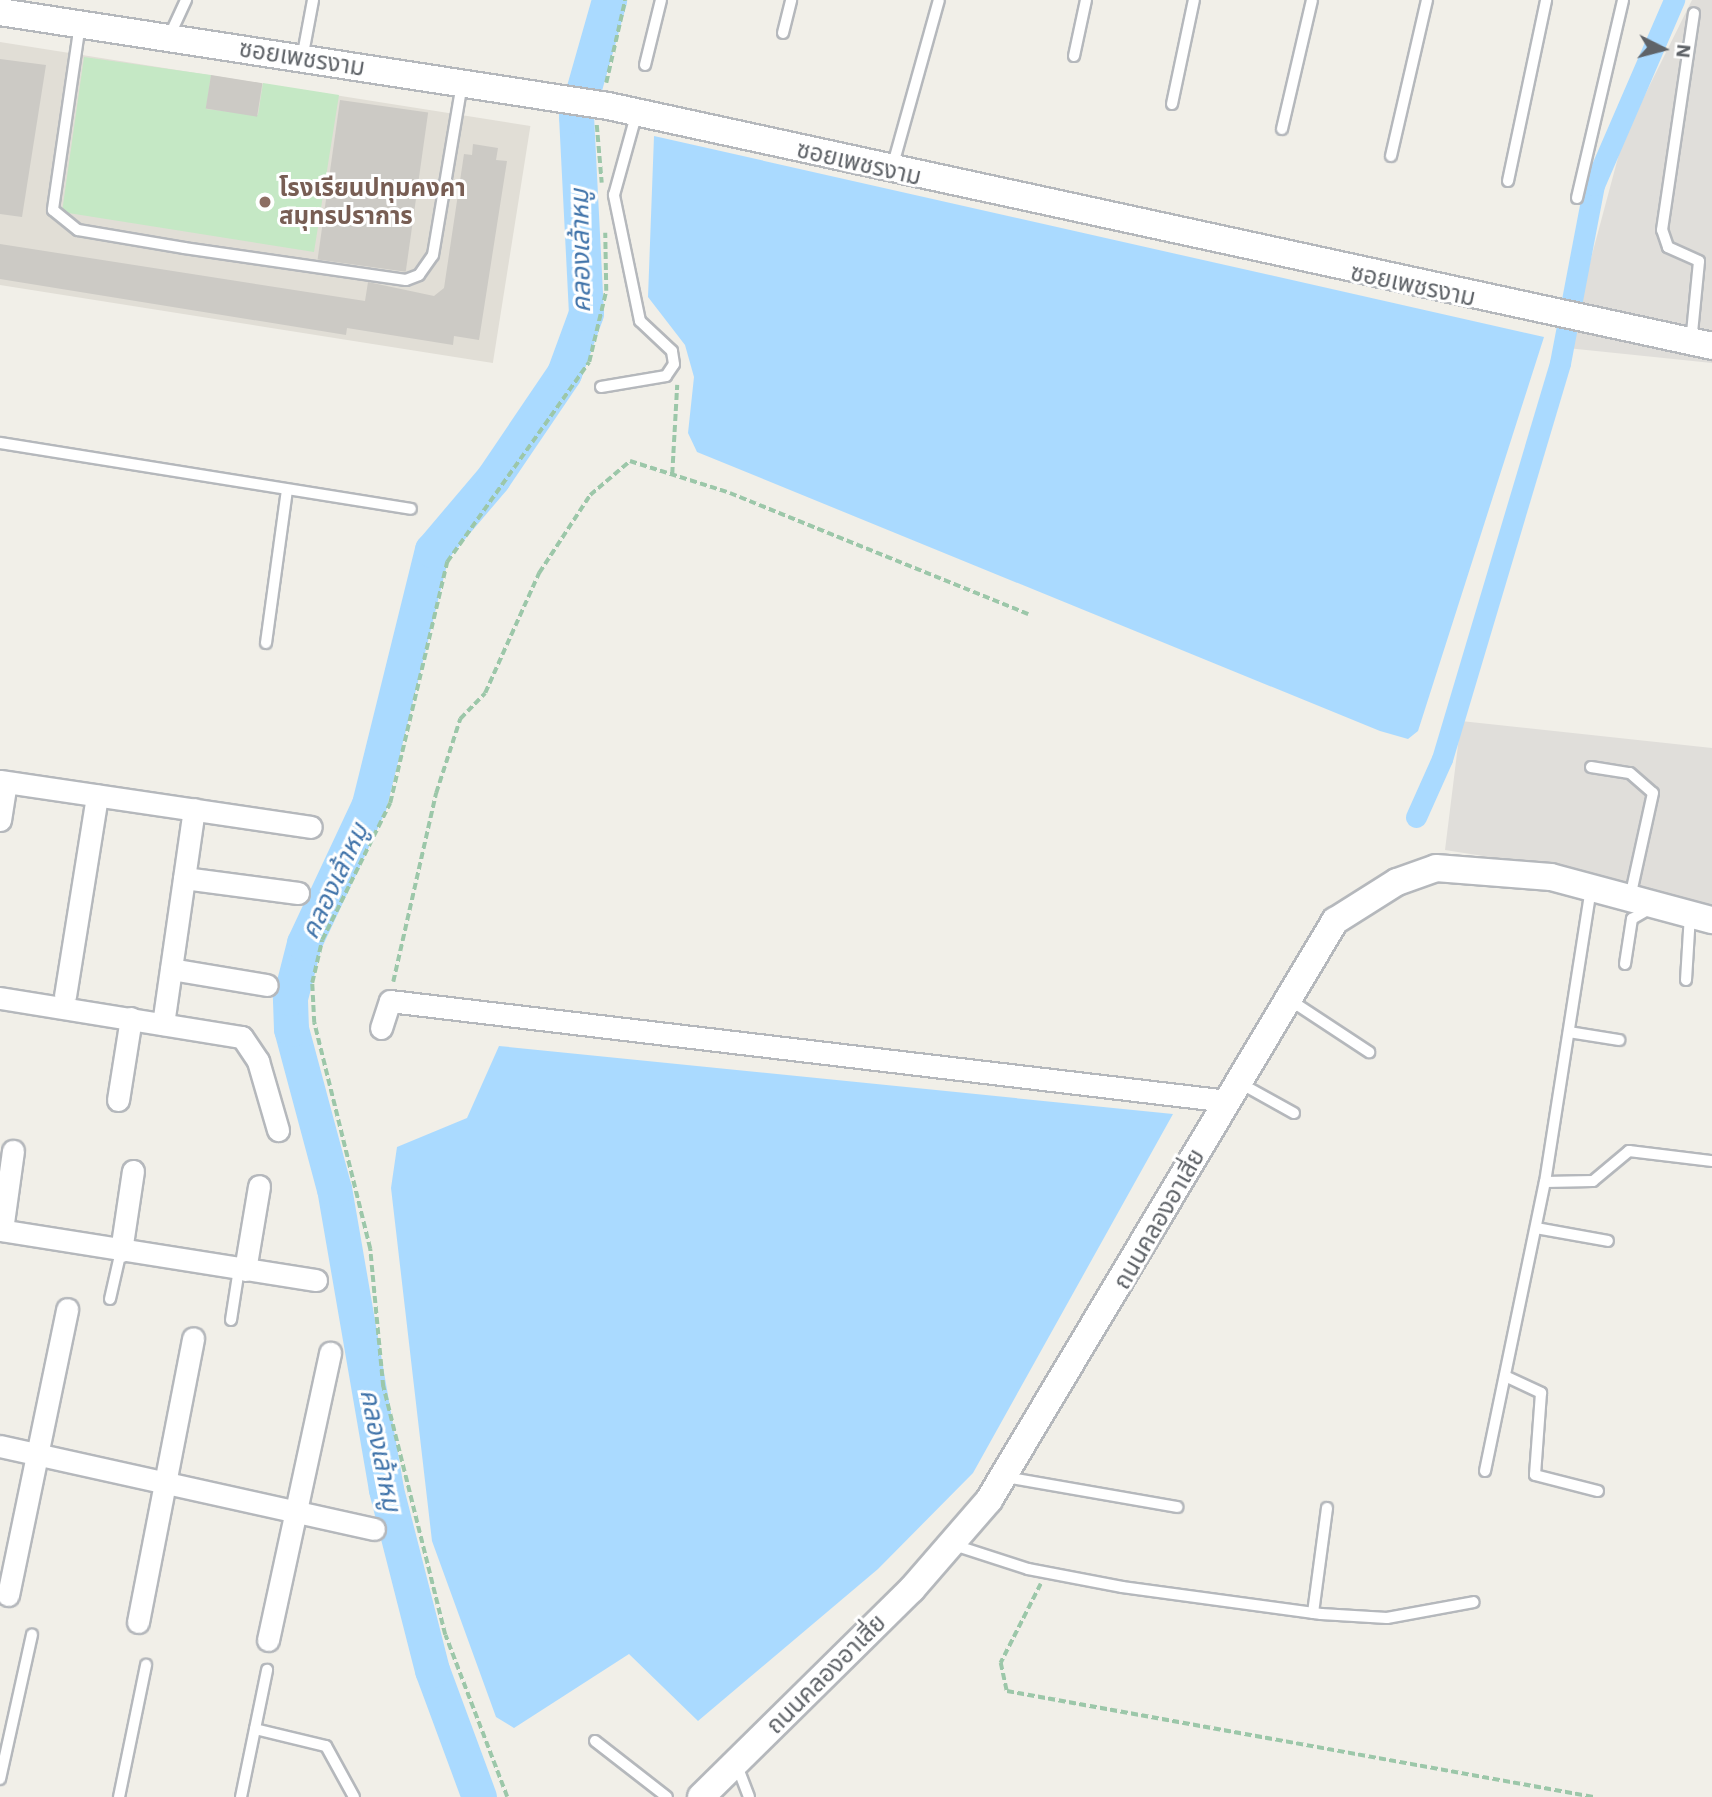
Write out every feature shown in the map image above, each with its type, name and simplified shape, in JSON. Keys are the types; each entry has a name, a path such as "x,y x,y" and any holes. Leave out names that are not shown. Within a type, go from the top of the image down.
{"street":[{"name":"ซอยเพชรงาม","path":"0,12 604,102 891,171 1702,345"},
{"path":"0,820 3,781 311,827"},
{"path":"65,996 96,796"},
{"path":"163,1024 194,809"},
{"name":"ถนนคลองอาเสี่ย","path":"701,1797 954,1545 1005,1477 1335,921 1397,882 1436,868 1491,869 1591,887 1701,917"},
{"path":"184,878 298,893"},
{"path":"171,970 267,985"},
{"path":"381,1028 390,1001 1233,1092"},
{"path":"1,1003 226,1031 252,1045 278,1130"},
{"path":"118,1100 131,1018"},
{"path":"13,1151 1,1230 316,1280"},
{"path":"121,1251 133,1171"},
{"path":"242,1270 260,1186"},
{"path":"8,1595 35,1453 67,1309"},
{"path":"138,1622 193,1338"},
{"path":"268,1640 330,1353"},
{"path":"0,1446 296,1514 374,1529"}],"lane":[{"path":"169,37 186,0"},
{"path":"302,59 313,0"},
{"path":"645,65 660,0"},
{"path":"783,33 790,0"},
{"path":"891,171 939,0"},
{"path":"1074,56 1086,0"},
{"path":"1172,104 1194,0"},
{"path":"1282,129 1312,0"},
{"path":"1391,156 1427,0"},
{"path":"1508,181 1546,0"},
{"path":"1577,198 1623,0"},
{"path":"1694,13 1662,230 1668,247 1699,261 1712,263"},
{"path":"80,24 53,210 78,230 184,248 406,281 419,275 433,256 462,82"},
{"path":"601,387 666,376 673,366 672,351 640,321 630,295 614,195 638,112"},
{"path":"1699,261 1702,345"},
{"path":"0,443 411,509"},
{"path":"266,643 287,490"},
{"path":"1591,767 1630,773 1653,793 1630,898"},
{"path":"1485,1471 1545,1182 1591,887"},
{"path":"1625,964 1636,913 1661,906"},
{"path":"1686,979 1701,917"},
{"path":"1287,998 1369,1052"},
{"path":"1569,1032 1619,1040"},
{"path":"1233,1092 1294,1113"},
{"path":"1545,1182 1593,1181 1629,1151 1712,1161"},
{"path":"1536,1228 1608,1241"},
{"path":"110,1299 121,1251"},
{"path":"231,1320 242,1270"},
{"path":"1505,1376 1541,1392 1535,1475 1598,1491"},
{"path":"1005,1477 1177,1507"},
{"path":"1313,1613 1327,1508"},
{"path":"954,1545 1045,1572 1313,1613 1387,1618 1474,1602"},
{"path":"0,1779 32,1635"},
{"path":"119,1797 146,1665"},
{"path":"241,1797 267,1670"},
{"path":"255,1729 326,1746 354,1797"},
{"path":"594,1741 667,1797"},
{"path":"736,1763 749,1797"}],"path":[{"path":"603,194 604,102 625,0"},
{"path":"507,1797 445,1635 386,1399 370,1249 314,1023 312,983 322,940 390,803 447,562 589,362 606,291 605,229"},
{"path":"672,475 678,390 673,366"},
{"path":"390,1001 407,909 460,719 485,693 540,573 590,495 631,461 1028,614"},
{"path":"1045,1572 1001,1663 1007,1690 1594,1797"}],"shaded area":[{"path":"1692,0 1712,0 1712,363 1567,348 1623,139"},
{"name":"โรงเรียนปทุมคงคา สมุทรปราการ","path":"0,42 530,126 493,363 0,285"},
{"path":"1461,721 1712,748 1712,907 1559,868 1445,850"}],"green space":[{"path":"84,57 211,75 206,109 258,115 263,83 339,95 314,252 62,212"}],"water":[{"path":"654,136 1544,337 1418,731 1408,739 1380,731 697,452 688,433 694,377 685,345 648,297"},
{"path":"499,1046 1173,1114 973,1473 878,1569 698,1721 629,1654 514,1728 496,1717 432,1541 391,1188 397,1147 467,1118"}],"building":[{"path":"0,59 46,65 22,217 0,214"},
{"path":"211,75 262,83 257,117 206,109"},
{"path":"340,100 428,112 406,272 318,259"},
{"path":"473,144 498,148 496,160 507,161 479,340 454,336 453,345 347,328 346,335 0,279 0,244 365,301 368,282 434,296 444,288 464,154 472,155"}],"waterway":[{"name":"คลองเล้าหมู","path":"479,1797 432,1670 386,1489 334,1189 291,1029 290,998 304,943 369,804 432,550 493,478 564,373 586,313 576,116 609,0"},
{"path":"1416,817 1442,759 1560,363 1594,185 1674,0"}],"place":[{"name":"โรงเรียนปทุมคงคา สมุทรปราการ","path":"265,202"}]}
